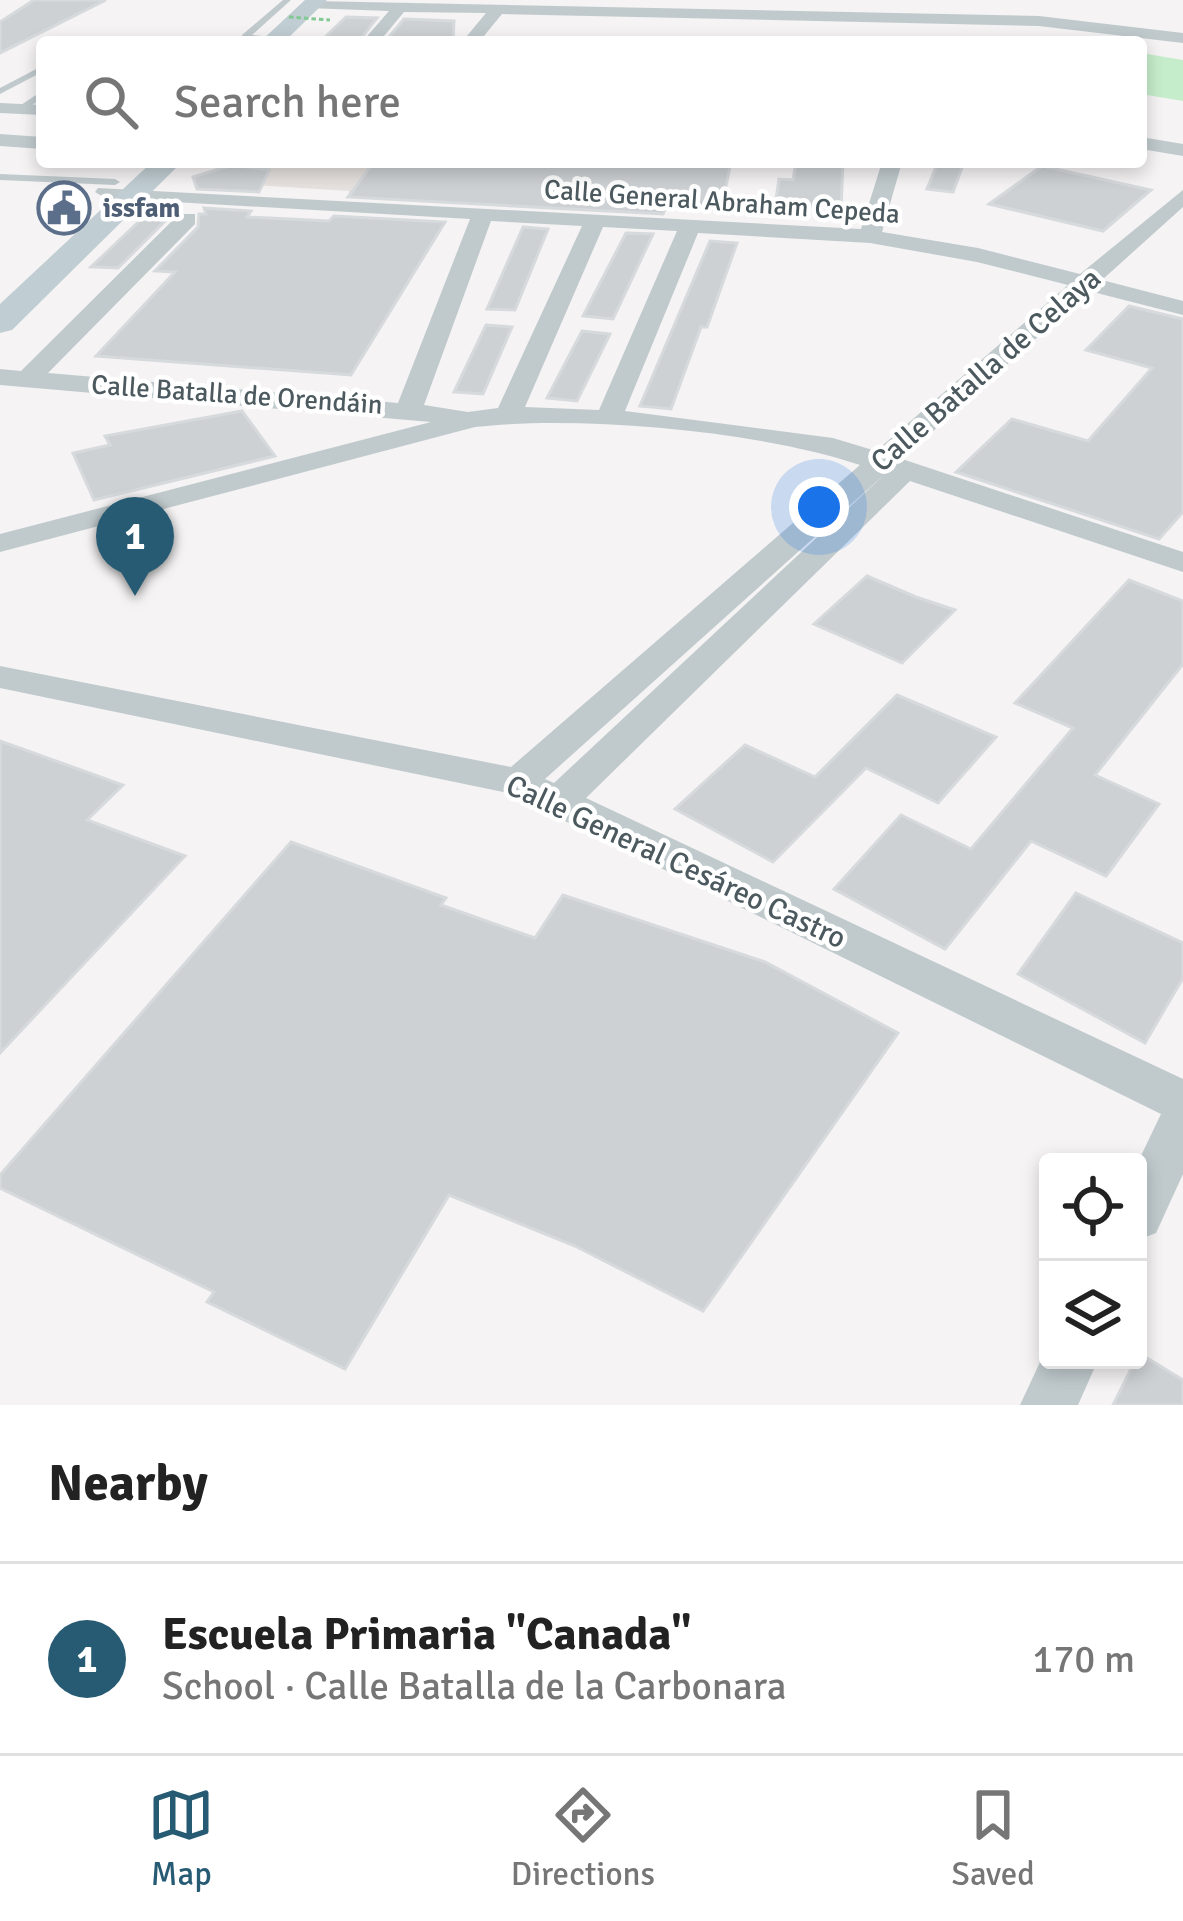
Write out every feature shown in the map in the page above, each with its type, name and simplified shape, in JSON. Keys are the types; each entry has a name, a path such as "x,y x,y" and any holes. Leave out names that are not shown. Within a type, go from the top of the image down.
{"main road":[{"path":"282,36 341,6"},
{"path":"303,36 341,6"},
{"path":"0,288 123,182 155,168"},
{"path":"0,322 123,182"}],"street":[{"path":"341,6 1039,21 1183,40"},
{"path":"341,6 397,12 496,11 612,23 952,23 1145,36"},
{"path":"475,36 496,11"},
{"path":"375,36 397,12"},
{"path":"945,36 952,23"},
{"path":"1147,36 1183,40"},
{"path":"0,122 36,122"},
{"path":"0,140 36,143"},
{"path":"1147,143 1183,150"},
{"path":"869,236 890,168"},
{"name":"Calle General Abraham Cepeda","path":"123,182 483,213 869,236 978,255 1183,308"},
{"name":"Calle Batalla de Celaya","path":"518,782 894,466 1183,196"},
{"name":"Calle Batalla de Celaya","path":"1093,284 1183,212"},
{"path":"409,409 483,213"},
{"path":"14,378 187,219"},
{"path":"508,415 596,219"},
{"path":"609,417 691,224"},
{"name":"Calle Batalla de Orendáin","path":"14,378 474,418"},
{"path":"0,543 474,418 508,415 661,420 833,446 1183,562"},
{"name":"Calle Batalla de Celaya","path":"558,802 894,466"},
{"name":"Calle General Cesáreo Castro","path":"0,677 518,782 1183,1102"},
{"path":"1147,1197 1183,1120"},
{"path":"1049,1405 1066,1369"}],"lane":[{"path":"246,36 287,0"},
{"path":"0,92 36,71"},
{"path":"0,177 123,182"}],"path":[{"path":"289,17 341,6"}],"shaded area":[{"path":"243,168 369,168 349,195 349,191 254,185 264,170"}],"green space":[{"path":"1147,54 1183,60 1183,101 1147,95"}],"building":[{"path":"34,0 106,0 0,53 0,22"},
{"path":"346,17 377,18 363,36 326,36"},
{"path":"404,19 454,21 453,36 390,36"},
{"path":"222,168 269,170 259,192 197,189 193,177"},
{"path":"370,168 730,168 721,210 666,207 663,214 348,197"},
{"path":"795,168 843,168 841,209 775,206 779,179 793,180"},
{"path":"936,168 962,168 953,192 927,189"},
{"path":"1039,168 1151,190 1103,231 989,204"},
{"path":"204,208 251,211 247,217 445,222 351,375 96,356 175,272 155,271 198,227 199,214 206,214"},
{"path":"150,211 174,212 118,268 91,267"},
{"path":"523,227 548,229 515,310 487,309"},
{"path":"626,233 653,234 613,319 583,316"},
{"path":"710,241 737,243 707,327 701,327 671,409 640,406"},
{"path":"1129,306 1183,319 1183,512 1159,539 956,472 1012,419 1088,441 1152,368 1086,350"},
{"path":"486,325 512,327 483,394 454,392"},
{"path":"582,331 610,334 577,401 547,398"},
{"path":"242,411 275,456 94,500 73,453 110,445 105,436"},
{"path":"867,576 955,610 902,663 814,624"},
{"path":"1129,580 1183,601 1183,664 1095,775 1159,804 1106,876 1031,841 945,949 834,889 901,815 971,849 1073,728 1015,703"},
{"path":"897,695 996,737 938,803 866,768 773,862 675,809 745,745 815,777"},
{"path":"0,741 123,785 87,820 185,856 0,1053"},
{"path":"291,842 446,898 441,905 535,938 563,895 765,962 898,1033 703,1311 575,1246 449,1195 345,1369 207,1302 214,1292 0,1188 0,1175"},
{"path":"1076,893 1183,943 1183,978 1145,1043 1018,974"},
{"path":"1147,1358 1183,1380 1183,1405 1113,1405 1131,1369 1147,1369"}],"place":[{"name":"issfam","path":"64,208"},
{"name":"Escuela Primaria \"Canada\"","path":"135,596"}]}
